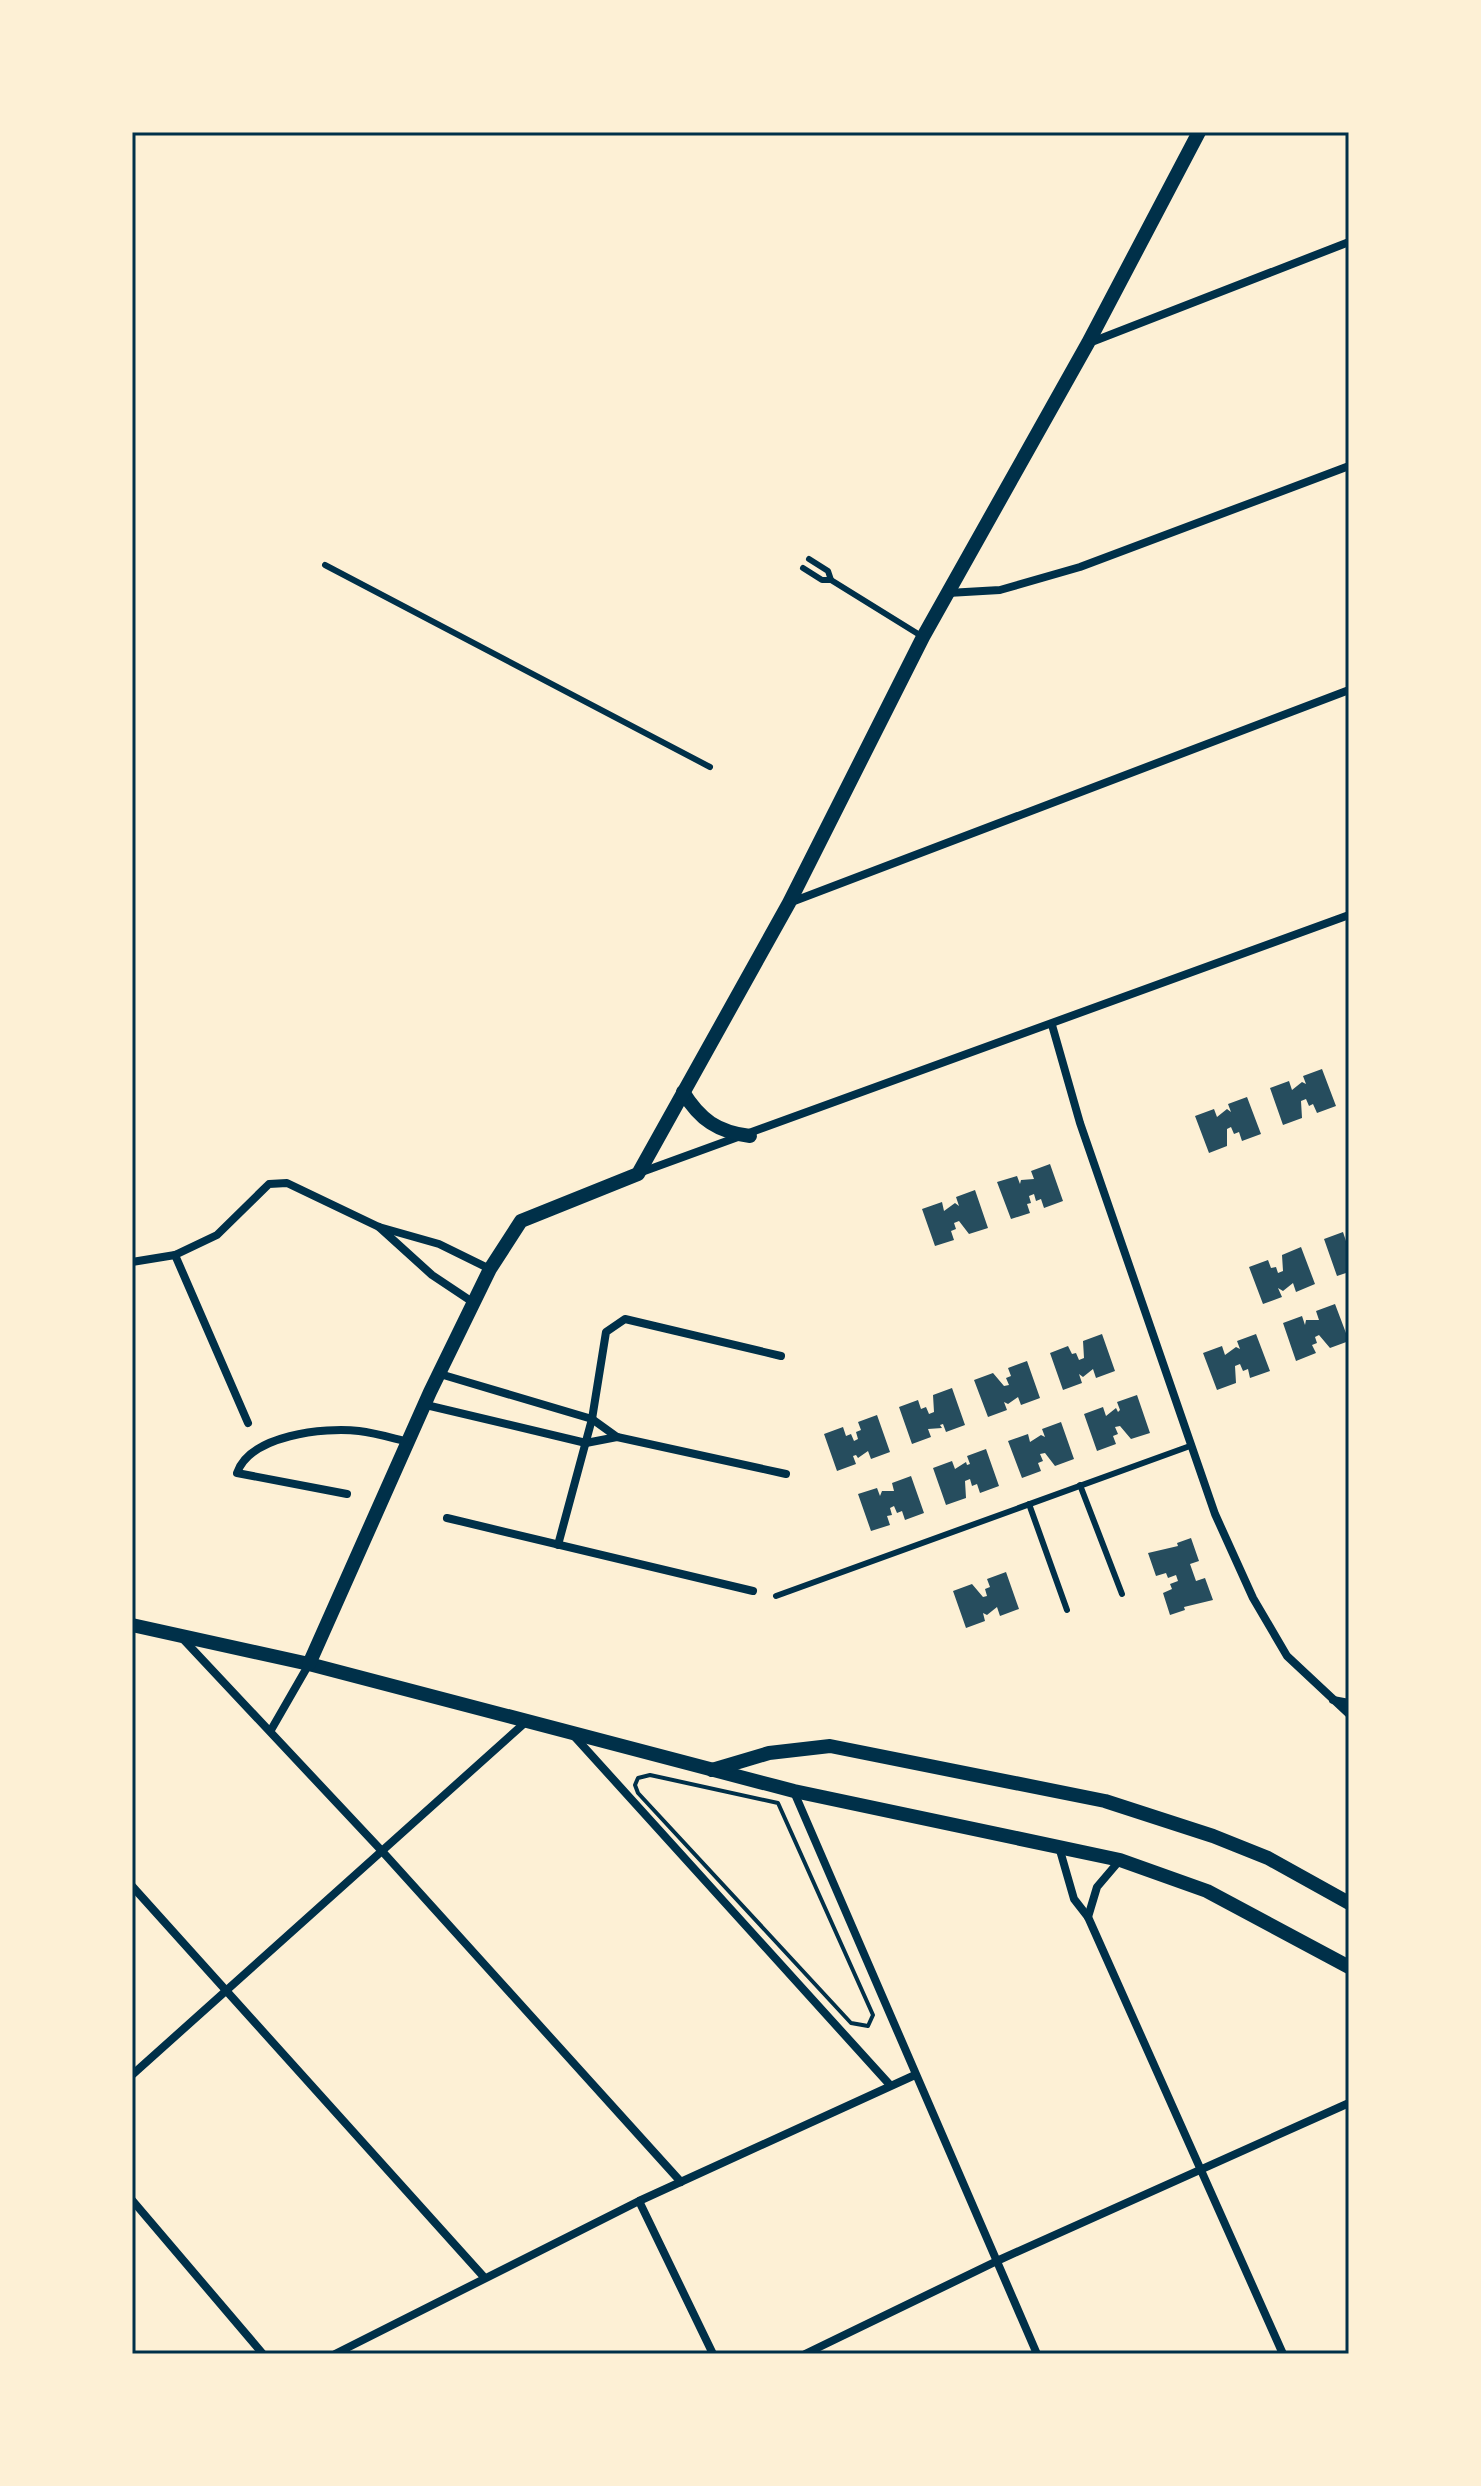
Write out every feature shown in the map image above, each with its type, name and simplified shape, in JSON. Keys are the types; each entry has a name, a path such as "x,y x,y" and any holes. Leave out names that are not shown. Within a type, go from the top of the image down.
{"street":[{"path":"638,1174 789,903 923,637 1088,343 1199,132"},
{"path":"1088,343 1349,242"},
{"path":"948,593 1000,590 1080,567 1349,466"},
{"path":"789,903 1349,690"},
{"path":"271,1730 309,1664 490,1269 521,1221 638,1174 750,1136 1349,915"},
{"path":"1052,1025 1080,1123 1190,1446 1253,1598 1287,1656 1349,1714"},
{"path":"683,1092 694,1110 710,1125 729,1133 750,1136"},
{"path":"132,1262 175,1255 217,1235 269,1184 287,1183 379,1227 439,1244 490,1269"},
{"path":"379,1227 432,1275 474,1303"},
{"path":"175,1255 248,1423"},
{"path":"558,1545 592,1419 606,1332 625,1319 781,1356"},
{"path":"440,1374 592,1419 617,1437"},
{"path":"426,1405 586,1443 617,1437 786,1474"},
{"path":"347,1494 237,1473 249,1452 287,1435 358,1430 409,1442"},
{"path":"447,1518 753,1591"},
{"path":"132,1625 183,1639 309,1664 528,1720 574,1736 794,1791 1120,1860 1207,1891 1349,1967"},
{"path":"183,1639 271,1730 681,2182"},
{"path":"1332,1699 1349,1703"},
{"path":"132,2075 528,1720"},
{"path":"574,1736 890,2085"},
{"path":"712,1770 769,1753 830,1746 1105,1801 1268,1858 1349,1903"},
{"path":"794,1791 1037,2354"},
{"path":"1059,1846 1074,1899 1088,1917 1204,2171 1283,2354"},
{"path":"1088,1917 1097,1887 1120,1860"},
{"path":"132,1886 483,2276"},
{"path":"335,2354 483,2276 915,2075"},
{"path":"805,2354 999,2260 1204,2171 1349,2103"},
{"path":"132,2200 263,2354"},
{"path":"639,2201 713,2354"}],"lane":[{"path":"809,559 828,571 831,580"},
{"path":"325,565 710,767"},
{"path":"803,568 822,580 831,580 923,637"},
{"path":"776,1596 1190,1446"},
{"path":"1080,1485 1122,1594"},
{"path":"1029,1504 1067,1610"}],"path":[{"path":"650,1775 778,1803 874,2021 868,2026 851,2023 638,1793 635,1785 638,1778 650,1775"}],"building":[{"path":"1322,1069 1336,1106 1317,1113 1313,1104 1309,1106 1306,1099 1301,1101 1302,1118 1283,1125 1270,1088 1289,1081 1292,1090 1302,1082 1306,1084 1303,1076"},
{"path":"1247,1097 1261,1134 1242,1141 1239,1132 1234,1134 1231,1127 1227,1129 1227,1146 1209,1153 1195,1116 1214,1109 1217,1117 1227,1109 1231,1112 1228,1104"},
{"path":"1050,1164 1063,1201 1044,1208 1041,1199 1036,1201 1034,1194 1029,1196 1031,1203 1027,1204 1030,1213 1011,1219 997,1182 1017,1176 1020,1184 1021,1180 1034,1179 1031,1171"},
{"path":"975,1190 988,1228 969,1234 959,1221 954,1223 956,1229 951,1231 954,1240 935,1246 922,1209 942,1202 944,1211 955,1203 959,1206 956,1197"},
{"path":"1343,1232 1346,1241 1349,1239 1349,1272 1337,1276 1324,1239"},
{"path":"1301,1247 1315,1284 1296,1292 1293,1283 1283,1291 1278,1288 1282,1297 1263,1304 1249,1267 1268,1260 1271,1268 1276,1267 1278,1273 1283,1271 1282,1255"},
{"path":"1335,1304 1349,1341 1330,1348 1319,1335 1315,1337 1317,1343 1312,1345 1316,1353 1296,1361 1283,1323 1302,1316 1305,1325 1306,1320 1319,1320 1316,1311"},
{"path":"1102,1334 1115,1371 1096,1378 1093,1369 1083,1377 1079,1374 1082,1383 1063,1390 1050,1353 1068,1346 1079,1360 1084,1358 1083,1341"},
{"path":"1256,1334 1270,1371 1250,1378 1248,1369 1243,1371 1240,1364 1235,1366 1236,1383 1217,1390 1203,1353 1222,1346 1225,1355 1236,1347 1240,1349 1237,1341"},
{"path":"1027,1361 1040,1398 1021,1405 1018,1397 1008,1404 1004,1402 1007,1410 988,1417 974,1380 993,1373 1004,1386 1009,1385 1006,1378 1011,1376 1008,1368"},
{"path":"952,1388 965,1425 946,1432 943,1424 940,1425 942,1428 928,1429 931,1437 912,1444 899,1407 918,1400 921,1409 926,1407 929,1414 934,1412 933,1395"},
{"path":"1137,1395 1150,1433 1131,1439 1120,1426 1115,1427 1118,1434 1113,1436 1116,1444 1097,1451 1084,1414 1103,1407 1106,1416 1116,1408 1118,1412 1117,1402"},
{"path":"877,1415 890,1452 871,1459 868,1451 858,1458 853,1456 856,1464 837,1471 824,1434 843,1427 846,1436 851,1434 854,1441 858,1439 856,1432 861,1430 858,1422"},
{"path":"1061,1422 1074,1459 1055,1466 1045,1453 1040,1454 1043,1461 1038,1463 1041,1471 1022,1478 1008,1441 1028,1434 1030,1442 1041,1435 1045,1437 1042,1429"},
{"path":"986,1449 999,1486 980,1493 977,1484 972,1486 970,1479 965,1481 966,1498 946,1505 933,1468 952,1461 955,1469 966,1462 970,1464 967,1456"},
{"path":"911,1476 924,1513 905,1520 902,1511 897,1513 894,1506 890,1508 892,1515 887,1516 890,1525 871,1531 858,1494 877,1488 880,1496 882,1491 894,1491 892,1483"},
{"path":"1191,1538 1199,1561 1190,1564 1196,1581 1205,1578 1213,1600 1184,1607 1185,1610 1170,1615 1163,1593 1172,1589 1170,1584 1178,1581 1176,1575 1168,1578 1166,1573 1156,1576 1148,1553 1178,1546 1177,1543"},
{"path":"1006,1572 1019,1609 1000,1616 997,1607 987,1615 983,1613 985,1621 966,1628 953,1591 972,1584 983,1597 987,1596 985,1589 990,1587 987,1579"}]}
